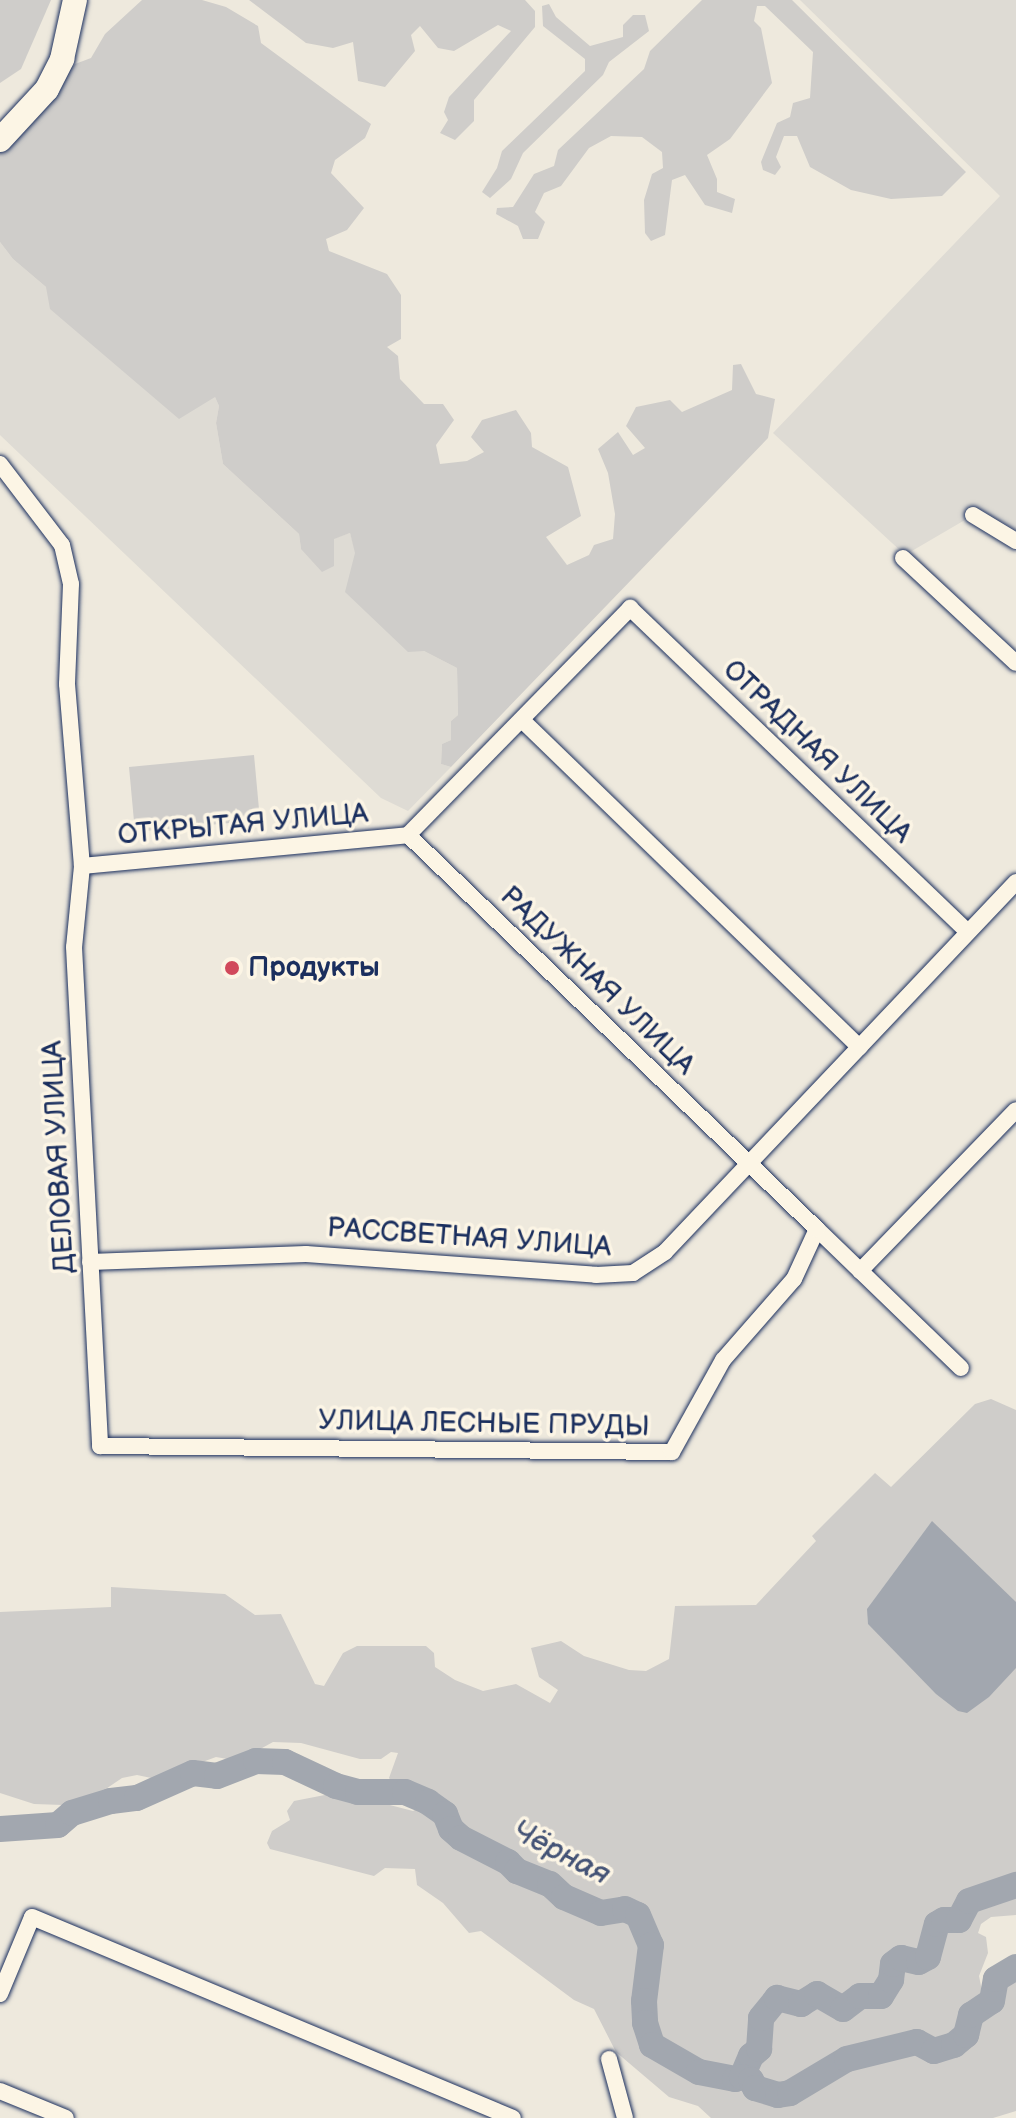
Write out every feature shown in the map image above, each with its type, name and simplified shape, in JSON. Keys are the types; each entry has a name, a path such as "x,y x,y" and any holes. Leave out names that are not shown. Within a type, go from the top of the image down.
{"street":[{"path":"0,140 47,89 62,59 75,0"},
{"name":"ДЕЛОВАЯ УЛИЦА","path":"0,464 62,545 68,562 71,609 67,684 82,866 74,947 100,1446"},
{"path":"973,515 1016,541"},
{"path":"903,558 1016,663"},
{"name":"ОТРАДНАЯ УЛИЦА","path":"522,720 630,608 968,932"},
{"path":"408,835 522,720 860,1047"},
{"name":"ОТКРЫТАЯ УЛИЦА","path":"82,866 408,835"},
{"name":"РАДУЖНАЯ УЛИЦА","path":"408,835 817,1229"},
{"name":"РАССВЕТНАЯ УЛИЦА","path":"90,1262 306,1254 614,1276 633,1273 665,1252 1016,882"},
{"path":"860,1271 1016,1110"},
{"path":"817,1229 961,1368"},
{"name":"УЛИЦА ЛЕСНЫЕ ПРУДЫ","path":"100,1446 672,1452 723,1360 794,1279 817,1229"},
{"path":"0,1994 32,1917 513,2118"},
{"path":"609,2059 625,2118"},
{"path":"0,2091 66,2118"}],"shaded area":[{"path":"0,0 51,0 21,69 0,83"},
{"path":"142,0 202,0 226,7 258,26 261,43 371,124 365,138 335,160 331,173 364,208 347,230 326,239 329,251 387,274 401,295 401,339 387,347 398,356 400,379 424,404 443,404 454,420 436,445 440,464 467,461 484,452 471,437 482,420 516,410 531,433 532,447 568,467 581,516 546,537 567,565 589,555 594,545 613,539 615,514 608,473 598,449 618,432 633,455 645,448 626,426 636,407 670,400 682,412 732,390 733,365 741,364 756,394 775,399 768,438 451,767 441,764 442,744 451,740 451,721 458,715 457,668 424,651 408,652 345,592 355,553 350,533 334,539 334,566 322,572 301,549 299,534 223,464 216,423 219,406 215,397 179,419 50,309 46,287 13,259 0,242 0,151 75,64 91,58 105,34"},
{"path":"249,0 525,0 535,11 535,27 474,100 474,121 455,140 440,133 448,120 444,112 449,97 511,31 498,25 454,51 438,48 420,26 411,35 415,51 385,87 358,81 353,42 333,48 306,43"},
{"path":"702,0 792,0 966,172 942,196 891,199 851,190 810,167 797,136 784,136 776,157 781,167 775,175 763,170 761,162 777,123 790,117 793,103 810,98 813,52 765,6 757,6 754,21 761,28 772,83 730,139 707,155 717,179 717,192 735,199 732,213 705,205 685,175 672,180 665,235 651,241 645,233 644,200 652,174 663,168 662,152 642,137 611,136 589,148 561,186 544,193 535,212 545,222 538,239 523,239 518,226 496,214 497,208 513,207 534,174 554,166 558,150 644,69 650,51"},
{"path":"800,0 1016,0 1016,530 982,510 905,555 773,433 1000,196"},
{"path":"549,4 556,17 590,46 623,37 623,25 633,15 645,15 649,31 609,62 603,75 523,153 511,179 490,198 482,192 497,168 502,151 585,71 585,59 543,26 542,6"},
{"path":"0,242 13,259 46,287 215,397 219,406 216,423 223,464 299,534 301,549 350,533 356,553 424,651 457,668 458,715 451,721 451,740 442,744 441,764 451,767 408,811 381,798 0,435"},
{"path":"254,755 260,820 135,832 129,767"},
{"path":"991,1399 1016,1410 1016,1915 991,1917 981,1924 978,1933 986,1937 988,1953 979,1976 982,1991 971,2013 992,2001 996,1979 1016,1967 1016,2111 993,2118 711,2118 698,2106 669,2097 616,2052 594,2009 574,2000 481,1931 469,1933 443,1903 417,1885 415,1869 385,1868 374,1876 270,1849 267,1843 272,1831 290,1820 287,1811 294,1801 330,1794 351,1795 413,1811 428,1802 430,1792 412,1785 393,1783 389,1778 398,1753 391,1752 381,1759 360,1759 301,1743 273,1742 239,1761 216,1757 156,1779 137,1775 122,1778 91,1799 63,1805 34,1804 0,1793 0,1612 111,1607 111,1587 225,1594 255,1615 281,1614 315,1684 324,1686 343,1653 357,1646 426,1646 434,1653 435,1667 455,1680 483,1691 516,1684 550,1703 558,1690 539,1677 531,1648 561,1641 584,1656 629,1670 646,1671 669,1659 675,1606 756,1605 816,1541 812,1536 875,1473 891,1487 975,1404"},
{"path":"932,1521 1016,1602 1016,1668 989,1697 967,1713 958,1711 936,1694 868,1624 867,1609"}],"waterway":[{"name":"Чёрная","path":"0,1829 58,1825 72,1813 111,1801 137,1798 193,1773 217,1776 256,1761 285,1762 336,1786 358,1792 405,1792 445,1814 451,1829 461,1838 508,1862 517,1871 550,1884 564,1897 601,1913 625,1909 638,1915 651,1945 644,2001 645,2023 652,2045 699,2072 735,2079 742,2077 751,2056 759,2049 761,2018 777,1998 801,2004 817,1994 843,2009 860,1996 881,1996 891,1980 893,1964 901,1958 919,1962 928,1957 937,1924 944,1920 959,1920 969,1901 1016,1885"},
{"path":"742,2077 751,2080 755,2088 778,2095 790,2093 847,2059 917,2042 934,2051 954,2045 966,2035 971,2015 992,2001 996,1979 1016,1967"}],"place":[{"name":"Продукты","path":"232,968"}]}
